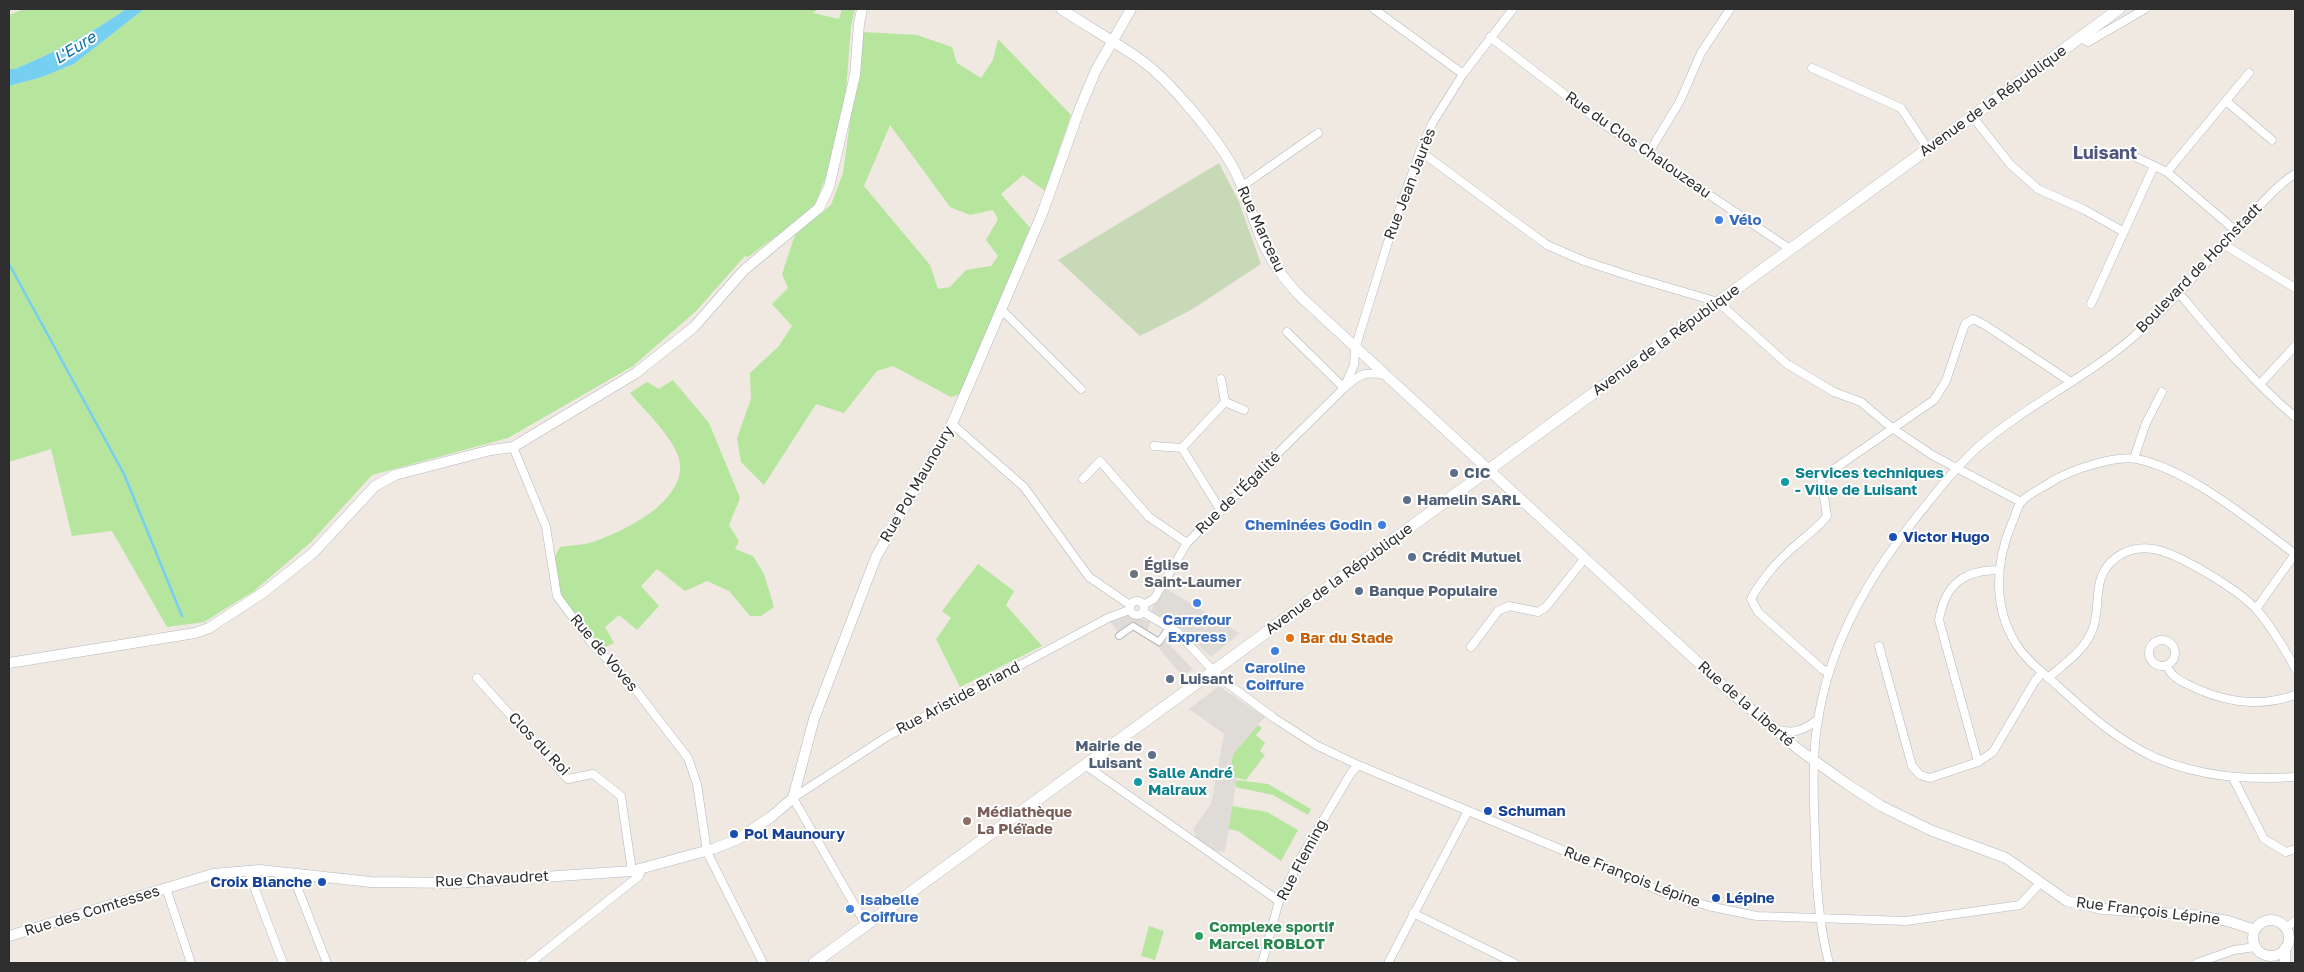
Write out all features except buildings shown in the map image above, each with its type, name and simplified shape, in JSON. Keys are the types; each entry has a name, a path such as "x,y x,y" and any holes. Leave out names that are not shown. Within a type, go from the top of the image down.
{"main road":[{"name":"Avenue de la République","path":"814,963 2118,9"}],"street":[{"path":"9,663 196,633 209,628 264,592 313,553 375,486 395,475 491,450 513,447 636,373 694,327 744,270 819,208 829,187 855,76 862,9"},
{"name":"Rue Marceau","path":"1061,9 1142,61 1174,91 1216,141 1229,160 1242,187 1261,238 1284,279 1355,349 1490,469"},
{"name":"Rue Pol Maunoury","path":"793,798 814,719 876,558 952,424 1042,214 1080,108 1112,41 1131,9"},
{"path":"1374,9 1463,74"},
{"name":"Rue Jean Jaurès","path":"1355,349 1388,242 1420,151 1434,122 1463,74 1513,9"},
{"path":"1648,154 1680,101 1701,53 1730,9"},
{"path":"2079,37 2088,42 2145,9"},
{"name":"Rue du Clos Chalouzeau","path":"1490,37 1599,121 1790,249"},
{"path":"1812,68 1901,108 1928,149"},
{"path":"2167,172 2249,72"},
{"path":"2226,101 2272,140"},
{"path":"1972,116 1997,150 2022,176 2038,189 2085,210 2124,232"},
{"path":"1242,187 1318,133"},
{"path":"1420,151 1547,245 1625,275 1718,302 1787,364 1834,392 1861,402 1892,428 1932,455 2021,502"},
{"path":"2127,153 2167,172 2235,230"},
{"path":"2091,304 2154,166"},
{"name":"Boulevard de Hochstadt","path":"1829,963 1817,901 1814,760 1818,719 1829,673 1844,630 1861,596 1903,534 1957,467 2004,426 2132,339 2179,293 2271,193 2295,174"},
{"path":"2223,244 2295,288"},
{"path":"2179,293 2223,346 2295,417"},
{"path":"1002,309 1081,389"},
{"path":"1829,673 1822,669 1758,612 1751,599 1758,587 1794,546 1819,527 1827,516 1821,478 1934,400 1946,381 1965,324 1973,319 2071,382"},
{"path":"1287,332 1344,388"},
{"path":"2260,384 2295,346"},
{"name":"Rue de l'Égalité","path":"1344,388 1354,364 1355,349"},
{"name":"Rue de l'Égalité","path":"1143,608 1154,599 1187,543 1344,388 1355,378 1370,372 1384,375"},
{"path":"1221,379 1225,402"},
{"path":"2134,458 2146,423 2162,392"},
{"path":"1225,402 1244,410"},
{"path":"1182,448 1225,402"},
{"path":"952,424 1024,487 1089,577 1130,607 1136,616 1143,608 1136,601 1130,607"},
{"path":"1154,446 1182,448"},
{"name":"Rue de Voves","path":"513,447 546,527 556,596 590,641 635,690 688,758 696,784 707,852 763,963"},
{"path":"1182,448 1221,511"},
{"path":"2256,610 2295,554 2218,498 2176,474 2150,462 2134,458 2087,465 2058,477 2021,502 2004,542 1998,570 2000,606 2016,644 2032,665 2100,725 2157,758 2195,771 2233,778 2295,778"},
{"path":"1083,479 1100,461 1149,517 1187,543"},
{"name":"Rue de la Liberté","path":"1490,469 1772,728 1814,760 1881,806 1930,830 2006,858 2040,883"},
{"path":"1878,646 1912,766 1920,776 1930,778 1978,762 1993,752 2034,682 2080,650 2092,631 2096,616 2099,585 2106,569 2118,556 2131,549 2152,548 2174,556 2211,574 2256,610 2295,668"},
{"path":"1471,648 1498,611 1508,606 1538,612 1546,607 1585,558"},
{"path":"1978,762 1940,620 1941,608 1956,582 1967,574 1980,570 1998,570"},
{"name":"Rue Aristide Briand","path":"793,798 888,736 1130,607"},
{"name":"Rue François Lépine","path":"1143,608 1187,641 1213,671 1274,718 1316,745 1358,765 1663,892 1708,906 1757,916 1820,920 1906,921 2020,905 2040,883 2067,901 2081,906 2193,915 2228,921 2254,930"},
{"path":"1119,636 1133,626 1158,643 1169,628"},
{"path":"2167,665 2170,674 2178,680 2203,692 2230,701 2262,702 2295,695"},
{"name":"Clos du Roi","path":"477,678 568,779 593,774 620,796 637,869"},
{"path":"1772,728 1784,732 1798,731 1809,727 1818,719"},
{"path":"1085,765 1200,848 1279,901"},
{"name":"Rue Fleming","path":"1262,963 1279,901 1300,859 1351,773 1358,765"},
{"path":"2233,778 2264,839 2286,852 2295,849"},
{"path":"793,798 866,925"},
{"name":"Rue Chavaudret","path":"171,887 213,874 260,870 371,882 455,883 637,869 707,852 738,839 793,798"},
{"path":"1388,963 1468,810"},
{"path":"530,963 639,876 637,869"},
{"path":"248,871 283,963"},
{"path":"292,874 327,963"},
{"path":"171,887 191,963"},
{"name":"Rue des Comtesses","path":"9,936 171,887"},
{"path":"1413,913 1514,963"},
{"path":"2285,948 2272,959 2255,947 2253,941 2254,930 2267,920 2277,921 2286,928 2289,938 2285,948 2285,963"},
{"path":"2286,928 2295,921"},
{"path":"2197,963 2234,950 2255,947"}],"green space":[{"path":"24,9 126,9 100,27 58,49 15,69 9,69 9,15"},
{"path":"144,9 818,9 813,13 839,19 842,9 855,9 851,26 845,103 828,171 814,208 748,257 745,256 696,311 633,366 508,438 372,475 311,542 254,591 204,622 167,627 112,531 72,536 51,449 9,462 9,86 42,77 74,64"},
{"path":"862,32 917,35 952,47 957,63 981,78 993,60 998,39 1071,115 1045,191 1023,175 1001,194 1030,228 961,394 951,397 893,366 877,371 844,413 816,404 764,485 741,462 737,438 751,399 750,373 779,346 792,326 772,304 788,288 782,274 795,235 831,205 843,173","holes":["890,125 950,207 970,215 993,210 998,219 986,240 998,256 991,266 966,270 950,287 938,289 930,265 864,186"]},
{"path":"1219,163 1239,202 1261,264 1191,310 1140,336 1058,260"},
{"path":"673,380 709,423 740,498 729,525 739,541 735,549 753,556 764,574 774,607 761,616 750,616 729,591 707,581 685,591 657,569 641,586 659,606 637,630 619,615 605,627 614,643 602,649 567,605 559,591 554,558 560,547 594,542 642,519 668,496 677,483 680,468 673,445 662,429 630,393 647,382 659,389"},
{"path":"978,564 1014,591 1006,605 1042,646 960,687 936,639 951,618 942,611"},
{"path":"1258,725 1262,728 1256,735 1265,743 1260,751 1265,755 1246,780 1229,776 1233,754"},
{"path":"1236,780 1268,784 1311,809 1308,815 1273,795 1235,787"},
{"path":"1232,806 1267,812 1298,830 1281,861 1238,831 1228,829"},
{"path":"1149,926 1164,931 1155,960 1141,956"}],"shaded area":[{"path":"1162,586 1240,633 1211,657 1178,626 1151,611"},
{"path":"1128,615 1151,622 1147,630 1167,642 1193,669 1182,676 1153,641 1133,629 1121,638 1110,621"},
{"path":"1219,686 1265,717 1233,754 1229,776 1237,778 1225,852 1200,848 1193,829 1211,804 1224,734 1189,709"}],"water":[{"name":"L'Eure","path":"126,9 144,9 74,64 42,77 9,86 9,69 15,69 58,49 100,27"}],"waterway":[{"path":"9,264 124,474 182,616"}],"place":[{"name":"Vélo","path":"1719,220"},
{"name":"CIC","path":"1454,473"},
{"name":"Services techniques - Ville de Luisant","path":"1785,482"},
{"name":"Hamelin SARL","path":"1407,500"},
{"name":"Cheminées Godin","path":"1382,525"},
{"name":"Victor Hugo","path":"1893,537"},
{"name":"Crédit Mutuel","path":"1412,557"},
{"name":"Église Saint-Laumer","path":"1134,574"},
{"name":"Banque Populaire","path":"1359,591"},
{"name":"Carrefour Express","path":"1197,603"},
{"name":"Bar du Stade","path":"1290,638"},
{"name":"Caroline Coiffure","path":"1275,651"},
{"name":"Luisant","path":"1170,679"},
{"name":"Mairie de Luisant","path":"1152,755"},
{"name":"Salle André Malraux","path":"1138,782"},
{"name":"Schuman","path":"1488,811"},
{"name":"Médiathèque La Pléïade","path":"967,821"},
{"name":"Pol Maunoury","path":"734,834"},
{"name":"Croix Blanche","path":"322,882"},
{"name":"Lépine","path":"1716,898"},
{"name":"Isabelle Coiffure","path":"850,909"},
{"name":"Complexe sportif Marcel ROBLOT","path":"1199,936"}],"district":[{"name":"Luisant","path":"2105,153"}]}
